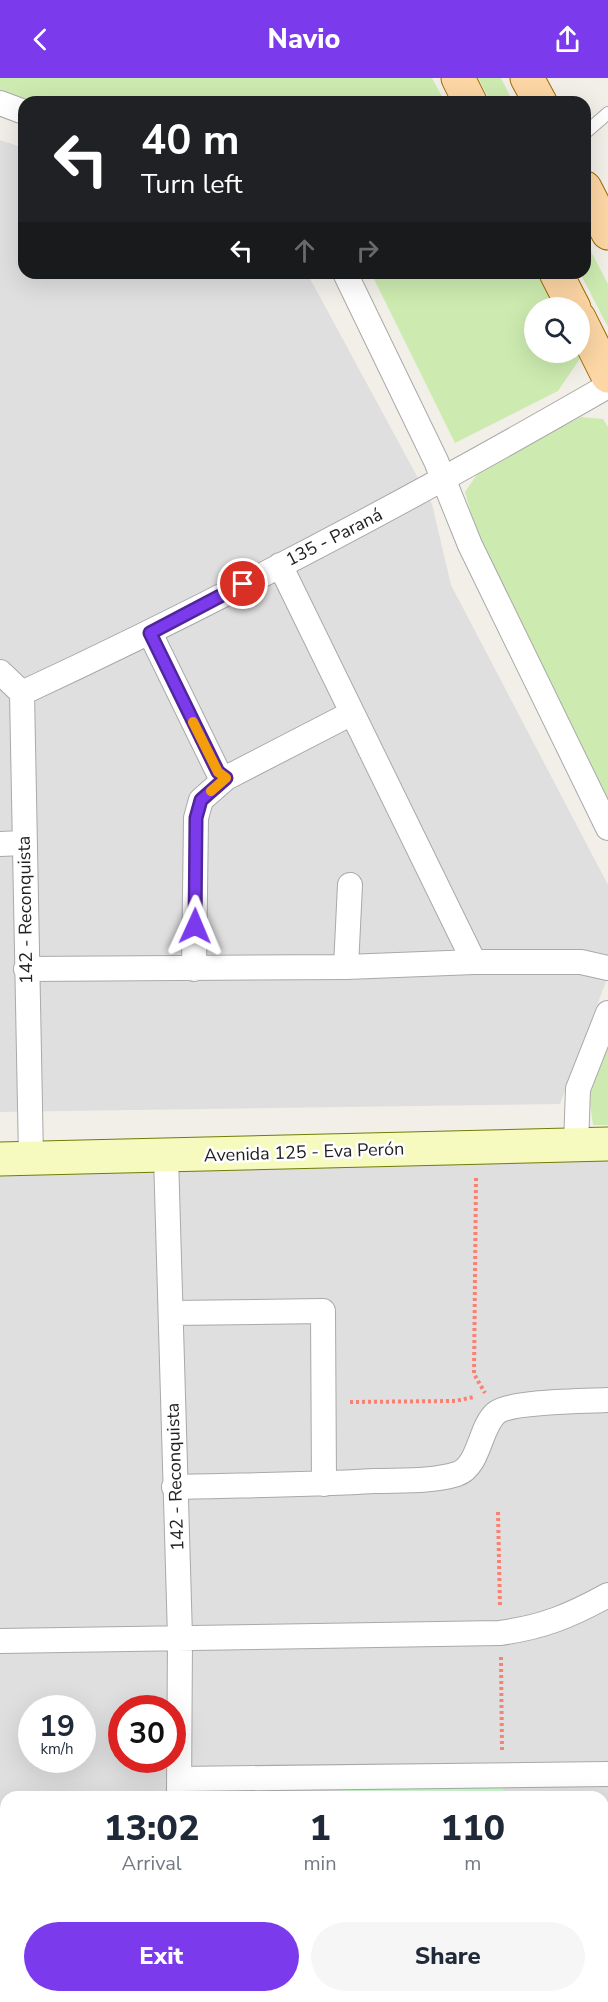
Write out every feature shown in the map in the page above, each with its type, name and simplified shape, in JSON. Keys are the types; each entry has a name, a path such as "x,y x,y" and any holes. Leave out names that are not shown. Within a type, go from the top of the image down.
{"main road":[{"path":"458,78 467,96"},
{"path":"527,78 537,96"},
{"path":"591,200 608,233"},
{"path":"559,279 568,297"},
{"path":"590,340 608,376"}],"street":[{"path":"0,103 18,110"},
{"path":"348,279 445,480 470,545 608,828"},
{"name":"135 - Paraná","path":"22,693 150,633 445,480 608,386"},
{"path":"280,565 474,962"},
{"path":"150,633 218,772 226,778"},
{"path":"0,672 22,693"},
{"name":"142 - Reconquista","path":"15,1158 26,969 12,843 22,693"},
{"path":"194,969 196,818 201,800 226,778 352,713"},
{"path":"346,968 350,885"},
{"path":"26,969 346,968 474,962 580,962 608,968"},
{"path":"576,1145 578,1089 608,1013"},
{"name":"Avenida 125 - Eva Perón","path":"15,1158 608,1144"},
{"name":"142 - Reconquista","path":"166,1156 180,1637 179,1788"},
{"path":"171,1313 323,1311 324,1484"},
{"path":"174,1486 324,1484 437,1478 460,1473 469,1464 489,1421 496,1413 511,1406 608,1400"},
{"path":"0,1641 500,1633 535,1628 567,1618 608,1595"},
{"path":"179,1788 341,1788 608,1774"}],"lane":[{"path":"591,128 608,113"}],"path":[{"path":"325,1402 455,1401 486,1395 474,1374 476,1147"}],"shaded area":[{"path":"0,140 18,146 18,279 310,279 432,504 451,585 608,885 608,976 560,1104 0,1112"},
{"path":"608,1161 608,1791 0,1791 0,1169"}],"green space":[{"path":"0,78 432,78 442,96 18,96 18,98 0,93"},
{"path":"478,78 501,78 510,96 488,96"},
{"path":"591,251 608,284 608,327 583,279 591,279"},
{"path":"374,279 539,279 549,297 524,297 524,363 577,363 558,391 455,443"},
{"path":"581,417 603,419 608,427 608,813 480,546 465,492 482,467"},
{"path":"608,1043 608,1125 593,1125 588,1089"},
{"path":"503,1776 503,1791 341,1791 340,1779"}],"slow traffic":[{"path":"193,722 218,772 226,778 211,791"}],"route":[{"path":"195,926 196,818 201,800 226,778 218,772 150,633 243,584"}]}
